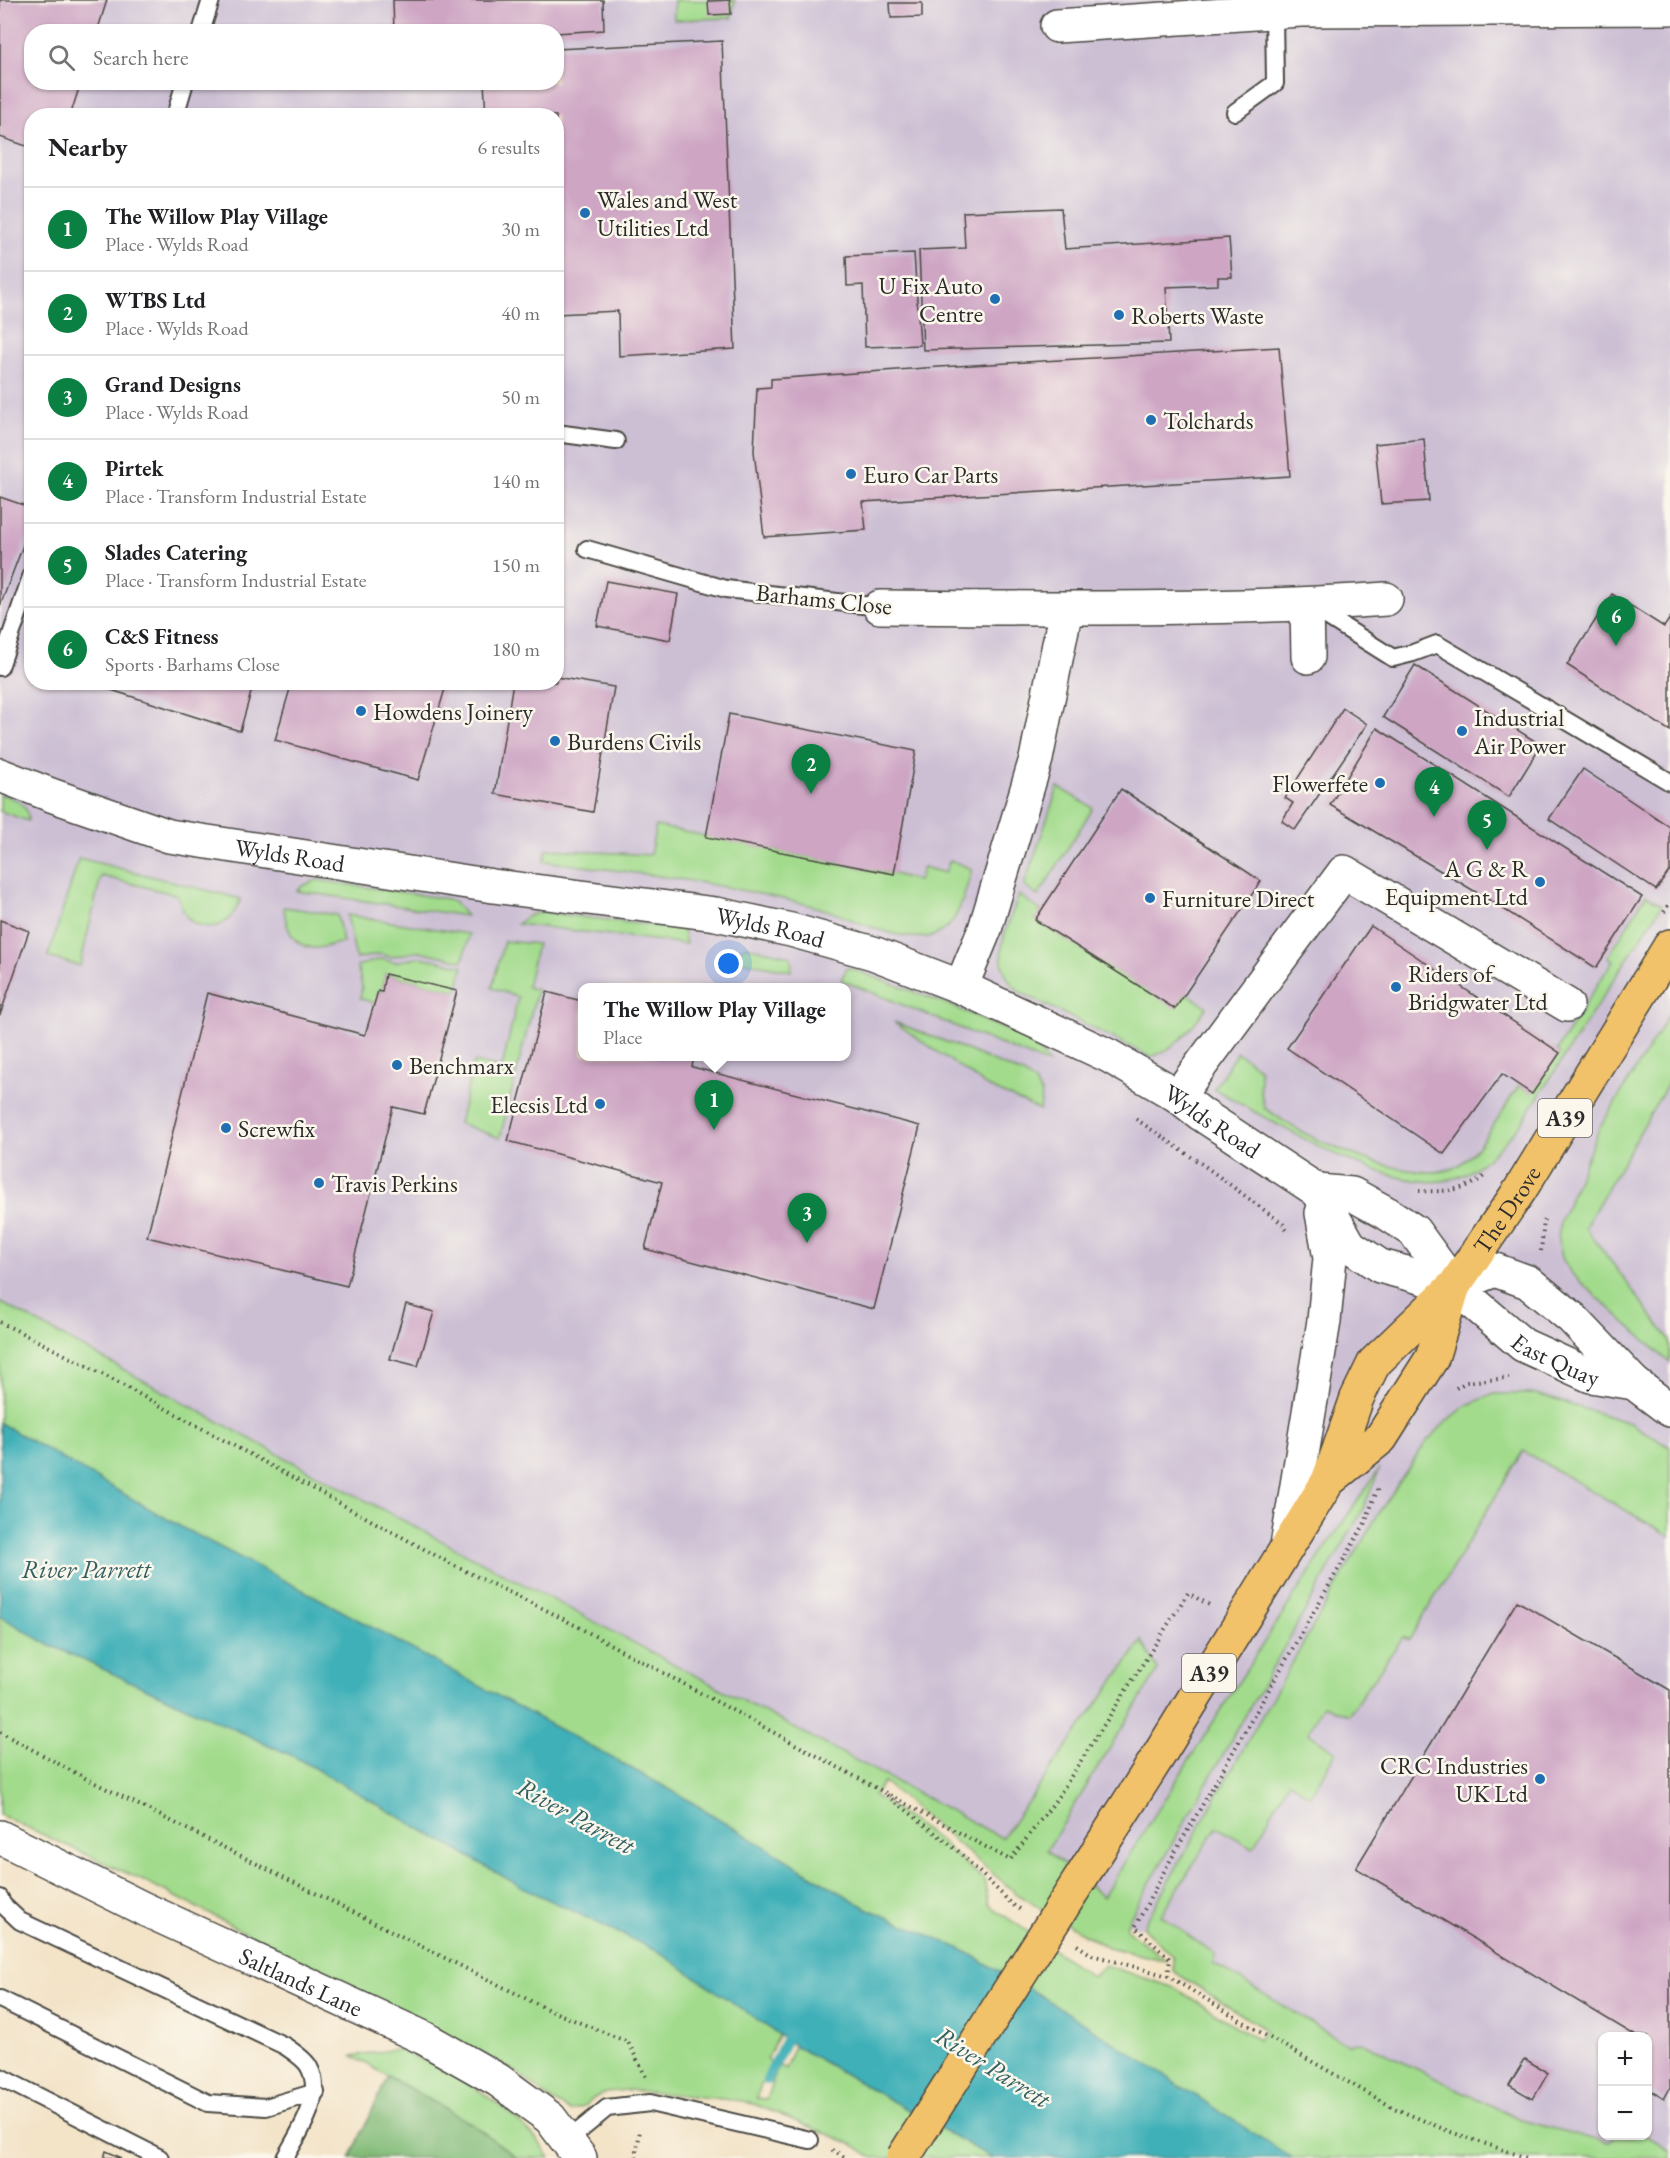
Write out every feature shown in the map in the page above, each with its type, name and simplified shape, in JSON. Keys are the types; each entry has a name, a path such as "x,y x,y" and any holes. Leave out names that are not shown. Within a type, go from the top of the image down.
{"main road":[{"name":"The Drove","path":"1454,1286 1520,1190 1670,946"},
{"name":"A39","path":"903,2158 1159,1755 1328,1481 1357,1398 1374,1363 1454,1286"},
{"path":"1328,1481 1381,1438 1388,1428 1432,1358 1454,1286"}],"street":[{"path":"1057,26 1271,6 1313,10 1670,8"},
{"name":"Barhams Close","path":"880,607 1066,609 1307,604 1386,599"},
{"path":"1307,604 1308,657"},
{"path":"961,987 985,929 1036,759 1066,609"},
{"name":"Wylds Road","path":"0,775 169,836 493,886 716,914 790,930 873,953 961,987 1109,1056 1178,1096 1201,1114 1318,1191 1352,1194 1414,1231 1454,1286"},
{"path":"1178,1096 1344,872 1567,1005"},
{"path":"1318,1191 1350,1246 1380,1266 1454,1286 1495,1270 1528,1282 1572,1318 1634,1383"},
{"path":"1287,1546 1323,1330 1330,1258 1318,1191"},
{"name":"East Quay","path":"1454,1286 1523,1346 1592,1376 1634,1383 1670,1410"},
{"name":"Saltlands Lane","path":"2,1845 424,2038 498,2080 550,2118 573,2150"}],"lane":[{"path":"204,24 211,0"},
{"path":"1235,112 1275,83 1271,6"},
{"path":"177,108 183,90"},
{"path":"564,434 616,441"},
{"name":"Barhams Close","path":"587,549 726,589 880,607"},
{"path":"0,667 24,597"},
{"path":"1307,604 1393,658 1437,644 1670,782"},
{"path":"0,1898 2,1904 20,1920 285,2046 309,2066 316,2092 302,2128 285,2158"},
{"path":"0,1999 207,2103 266,2107 316,2092"},
{"path":"0,2077 160,2158"},
{"path":"573,2150 607,2108 650,2103 810,2140"}],"path":[{"path":"1136,1119 1283,1224 1293,1242"},
{"path":"1411,1190 1443,1192 1479,1181 1486,1174"},
{"path":"0,1322 91,1368 457,1568 554,1614 1010,1860 1056,1800 1188,1593 1211,1606"},
{"path":"1446,1393 1466,1382 1513,1378"},
{"path":"1168,1976 1170,1959 1135,1927 1166,1868 1365,1523 1380,1483"},
{"path":"0,1732 81,1776 518,1995 628,2042 646,2077 650,2103"},
{"path":"879,1788 957,1850 1013,1905 1023,1911"},
{"path":"1072,1942 1092,1955 1168,1976 1265,2035 1394,2108 1448,2131 1527,2158"}],"shaded area":[{"path":"0,0 674,0 675,20 731,18 735,0 1670,0 1670,2158 1427,2102 1144,1927 1135,1927 1002,1838 276,1453 0,1302"}],"green space":[{"path":"674,0 735,0 731,18 674,20"},
{"path":"1058,787 1093,808 1038,896 1024,886"},
{"path":"0,794 20,802 26,810 28,821 0,811"},
{"path":"656,826 894,874 918,881 923,867 945,873 950,860 972,869 960,908 949,926 932,936 909,937 870,927 835,913 794,901 657,876 544,861 547,849 650,855"},
{"path":"79,858 241,899 227,921 217,926 203,926 187,917 177,895 101,876 80,966 48,957"},
{"path":"317,880 448,899 454,902 466,916 297,891 302,886"},
{"path":"1019,895 1041,911 1035,920 1175,1008 1186,993 1207,1007 1177,1043 1151,1057 1020,992 1004,970 1002,958 1005,933"},
{"path":"1646,895 1662,905 1522,1122 1491,1156 1462,1175 1452,1179 1426,1182 1397,1177 1364,1166 1331,1152 1214,1089 1237,1052 1260,1069 1260,1088 1264,1108 1310,1136 1352,1154 1400,1168 1423,1172 1443,1171 1459,1165 1484,1139 1519,1085 1532,1093 1560,1053 1557,1050 1613,960 1608,957"},
{"path":"284,907 337,915 343,942 315,948 301,944 295,940 288,928"},
{"path":"542,912 681,929 686,944 517,924 530,915"},
{"path":"347,915 469,934 463,961 420,951 390,957 380,954 356,959"},
{"path":"504,941 537,944 527,987 537,990 500,1138 459,1123 474,1062 502,1068 518,997 492,988"},
{"path":"745,946 789,956 792,960 791,971 737,960 741,948"},
{"path":"421,957 463,966 457,991 385,974 382,992 378,991 376,1004 360,998 362,986 357,966 381,959 395,962"},
{"path":"847,968 850,968 952,1006 1029,1040 1049,1064 851,983 841,980"},
{"path":"1670,1013 1670,1080 1585,1227 1670,1340 1670,1363 1571,1273 1562,1258 1558,1240 1560,1222 1599,1129"},
{"path":"894,1022 1025,1075 1035,1083 1042,1095 1040,1110 990,1088"},
{"path":"0,1302 276,1453 1002,1838 1142,1641 1158,1670 1047,1850 1103,1897 1274,1627 1380,1468 1362,1511 1128,1921 1126,1929 1167,1961 1104,1946 1017,1894 884,1782 874,1795 936,1838 984,1880 989,1905 1093,1977 1105,1965 1175,1988 1258,2040 1266,2030 1173,1971 1173,1957 1143,1927 1377,1516 1426,1442 1467,1405 1494,1394 1536,1394 1630,1423 1670,1447 1670,1536 1523,1451 1409,1640 1403,1637 1348,1715 1323,1705 1308,1733 1336,1752 1310,1796 1289,1781 1253,1848 1217,1827 1161,1915 1215,1955 1213,1963 1348,2045 1362,2042 1521,2120 1608,2143 1611,2140 1652,2140 1670,2150 1670,2158 1292,2158 1043,1997 963,1950 866,1908 678,1794 318,1598 181,1527 0,1423"},
{"path":"0,1616 44,1642 295,1757 520,1886 659,1952 779,2033 767,2060 771,2062 756,2098 766,2099 779,2065 785,2069 794,2045 992,2158 873,2158 852,2144 743,2101 628,2090 606,2092 583,2107 570,2111 552,2101 516,2072 159,1888 0,1815"},
{"path":"397,2049 444,2069 487,2096 517,2120 550,2158 517,2158 472,2124 352,2056"},
{"path":"388,2076 472,2124 517,2158 350,2158"}],"water":[{"name":"River Parrett","path":"0,1423 181,1527 318,1598 678,1794 866,1908 963,1950 1043,1997 1292,2158 992,2158 794,2045 659,1952 520,1886 295,1757 44,1642 0,1616"}],"building":[{"path":"0,0 107,0 100,24 24,24 24,90 78,90 73,108 24,108 24,145 0,137"},
{"path":"393,0 603,0 604,30 564,32 564,24 394,24"},
{"path":"730,0 731,14 709,15 708,1"},
{"path":"890,3 922,3 922,17 891,18"},
{"path":"722,41 735,349 619,356 618,311 564,314 564,108 486,108 484,90 564,90 564,49"},
{"path":"1061,208 1065,249 1229,238 1232,277 1218,277 1218,285 1166,287 1169,343 923,350 919,250 965,248 963,212"},
{"path":"914,253 920,345 865,347 863,285 847,286 846,256"},
{"path":"1279,347 1290,476 863,502 866,530 764,537 754,451 757,388 771,387 771,379"},
{"path":"1424,439 1429,501 1381,504 1375,444"},
{"path":"0,497 24,505 24,543 0,606"},
{"path":"606,581 678,594 670,640 597,626"},
{"path":"1612,594 1664,627 1670,618 1670,731 1567,665"},
{"name":"Industrial Air Power","path":"1415,665 1541,745 1509,797 1383,717"},
{"name":"Burdens Civils","path":"564,678 614,687 593,812 495,794 512,690 564,690"},
{"path":"111,690 252,690 240,731"},
{"name":"Howdens Joinery","path":"290,690 445,690 418,780 275,740"},
{"path":"1343,708 1367,724 1295,830 1282,821 1293,803 1285,798"},
{"path":"729,714 916,751 894,874 706,837"},
{"path":"1377,728 1642,897 1596,968 1491,901 1330,805"},
{"path":"1583,769 1670,827 1670,870 1656,890 1549,819"},
{"name":"Furniture Direct","path":"1121,789 1261,881 1175,1009 1035,920"},
{"path":"0,920 29,931 0,1015"},
{"name":"Riders of Bridgwater Ltd","path":"1371,926 1560,1053 1532,1094 1502,1074 1444,1154 1287,1048"},
{"path":"385,974 457,991 424,1114 393,1107 347,1286 147,1237 207,993 365,1035 378,991 382,992"},
{"path":"547,992 578,1000 578,1061 693,1061 692,1067 920,1126 874,1309 645,1249 662,1182 508,1141"},
{"path":"406,1304 434,1312 418,1366 390,1359"},
{"name":"CRC Industries UK Ltd","path":"1517,1601 1670,1690 1670,2088 1664,2099 1652,2092 1652,2032 1629,2032 1356,1868"},
{"path":"1525,2059 1548,2073 1533,2099 1509,2085"},
{"path":"106,2151 122,2158 104,2158"}],"waterway":[{"path":"767,2080 786,2040"}],"place":[{"name":"Wales and West Utilities Ltd","path":"585,213"},
{"name":"U Fix Auto Centre","path":"995,299"},
{"name":"Roberts Waste","path":"1119,315"},
{"name":"Tolchards","path":"1151,420"},
{"name":"Euro Car Parts","path":"851,474"},
{"name":"C&S Fitness","path":"1616,646"},
{"name":"Howdens Joinery","path":"361,711"},
{"name":"Industrial Air Power","path":"1462,731"},
{"name":"Burdens Civils","path":"555,741"},
{"name":"Flowerfete","path":"1380,783"},
{"name":"WTBS Ltd","path":"811,794"},
{"name":"Pirtek","path":"1434,817"},
{"name":"Slades Catering","path":"1487,850"},
{"name":"A G & R Equipment Ltd","path":"1540,882"},
{"name":"Furniture Direct","path":"1150,898"},
{"name":"Riders of Bridgwater Ltd","path":"1396,987"},
{"name":"Benchmarx","path":"397,1065"},
{"name":"Elecsis Ltd","path":"600,1104"},
{"name":"Screwfix","path":"226,1128"},
{"name":"The Willow Play Village","path":"714,1130"},
{"name":"Travis Perkins","path":"319,1183"},
{"name":"Grand Designs","path":"807,1243"},
{"name":"CRC Industries UK Ltd","path":"1540,1779"}]}
